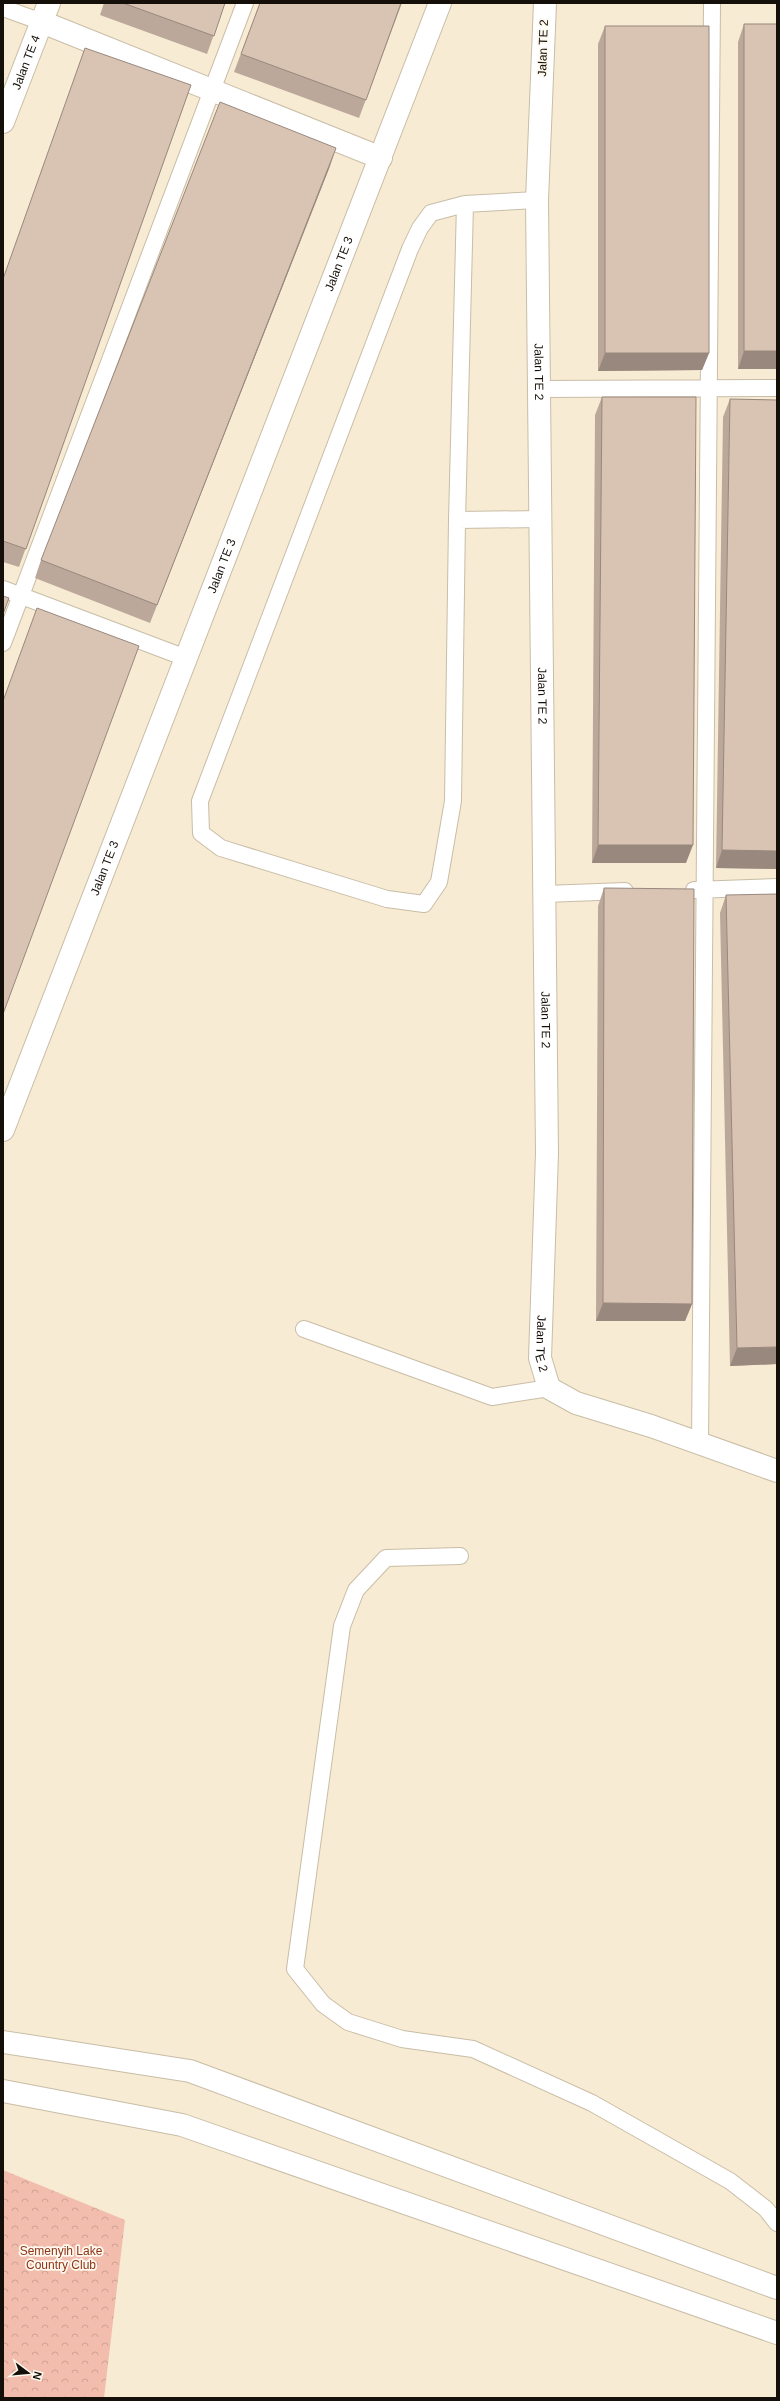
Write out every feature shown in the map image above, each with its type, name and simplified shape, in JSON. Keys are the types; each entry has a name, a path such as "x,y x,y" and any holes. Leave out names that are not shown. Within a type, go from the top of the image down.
{"street":[{"name":"Jalan TE 3","path":"3,1130 440,3"},
{"name":"Jalan TE 2","path":"545,3 537,200 547,1153 540,1358 549,1388"},
{"path":"45,12 212,90 381,158"},
{"name":"Jalan TE 4","path":"3,122 45,12"},
{"path":"549,1388 576,1403 777,1471"},
{"path":"3,2042 190,2071 777,2288"},
{"path":"3,2091 182,2125 777,2333"}],"lane":[{"path":"3,643 245,3"},
{"path":"700,1444 712,3"},
{"path":"3,8 45,12"},
{"path":"465,204 457,520 453,801 439,882 424,904 387,899 221,848 201,833 200,802 410,249 420,228 431,213 465,204 537,200"},
{"path":"539,390 777,388"},
{"path":"457,520 541,519"},
{"path":"3,589 186,658"},
{"path":"681,890 777,887"},
{"path":"545,894 641,891"},
{"path":"304,1329 492,1397 549,1388"},
{"path":"460,1556 386,1558 356,1590 342,1626 295,1969 323,2004 348,2022 402,2039 473,2049 592,2104 730,2181 766,2209 777,2223"}],"green space":[{"name":"Semenyih Lake Country Club","path":"3,2170 125,2220 104,2398 3,2398"}],"building":[{"path":"123,3 225,3 214,36"},
{"path":"260,3 401,3 366,100 241,54"},
{"path":"744,24 777,24 777,351 744,351"},
{"path":"605,26 709,26 709,353 605,353"},
{"path":"85,48 191,85 26,549 3,541 3,279"},
{"path":"220,102 336,148 157,605 41,560"},
{"path":"602,397 696,397 693,845 598,845"},
{"path":"730,399 777,400 777,851 722,850"},
{"path":"3,596 9,598 3,614"},
{"path":"37,608 139,646 3,1014 3,701"},
{"path":"604,888 694,889 692,1304 603,1303"},
{"path":"777,894 777,1347 737,1348 726,895"}]}
